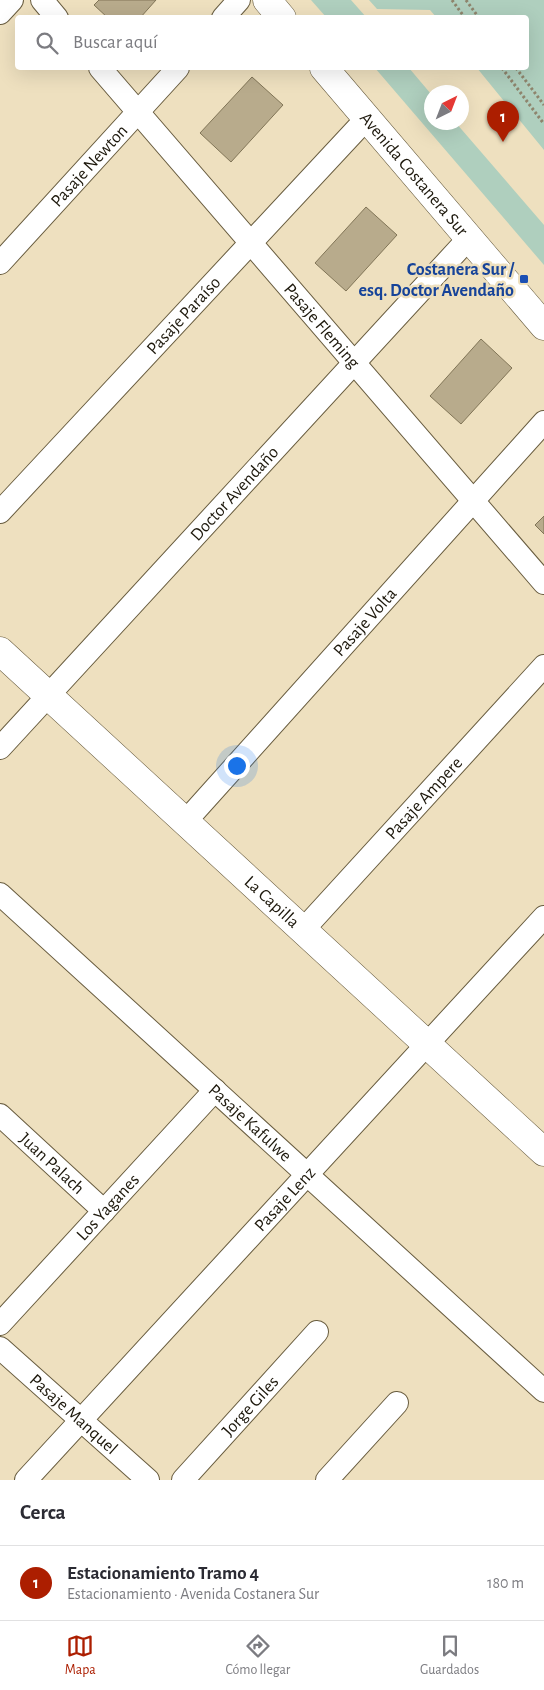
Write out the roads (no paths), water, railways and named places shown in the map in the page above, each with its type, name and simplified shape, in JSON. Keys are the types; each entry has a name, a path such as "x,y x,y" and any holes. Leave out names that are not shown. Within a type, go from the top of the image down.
{"street":[{"path":"0,13 12,0"},
{"path":"42,0 54,15"},
{"path":"226,15 239,0"},
{"path":"267,0 280,15"},
{"name":"Pasaje Fleming","path":"102,70 544,583"},
{"name":"Pasaje Newton","path":"0,263 176,70"},
{"name":"Avenida Costanera Sur","path":"326,70 544,326"},
{"name":"Pasaje Paraíso","path":"0,512 367,118"},
{"name":"Doctor Avendaño","path":"0,748 469,238"},
{"name":"Pasaje Volta","path":"185,822 544,422"},
{"name":"La Capilla","path":"0,651 544,1152"},
{"name":"Pasaje Ampere","path":"303,930 544,666"},
{"name":"Pasaje Kafulwe","path":"0,894 544,1391"},
{"name":"Pasaje Lenz","path":"26,1480 544,917"},
{"name":"Los Yaganes","path":"0,1324 215,1090"},
{"name":"Juan Palach","path":"0,1115 104,1211"},
{"name":"Jorge Giles","path":"183,1480 317,1332"},
{"name":"Pasaje Manquel","path":"0,1348 148,1480"},
{"path":"327,1480 396,1403"}],"place":[{"name":"Estacionamiento Tramo 4","path":"503,142"},
{"name":"Costanera Sur / esq. Doctor Avendaño","path":"524,279"}]}
